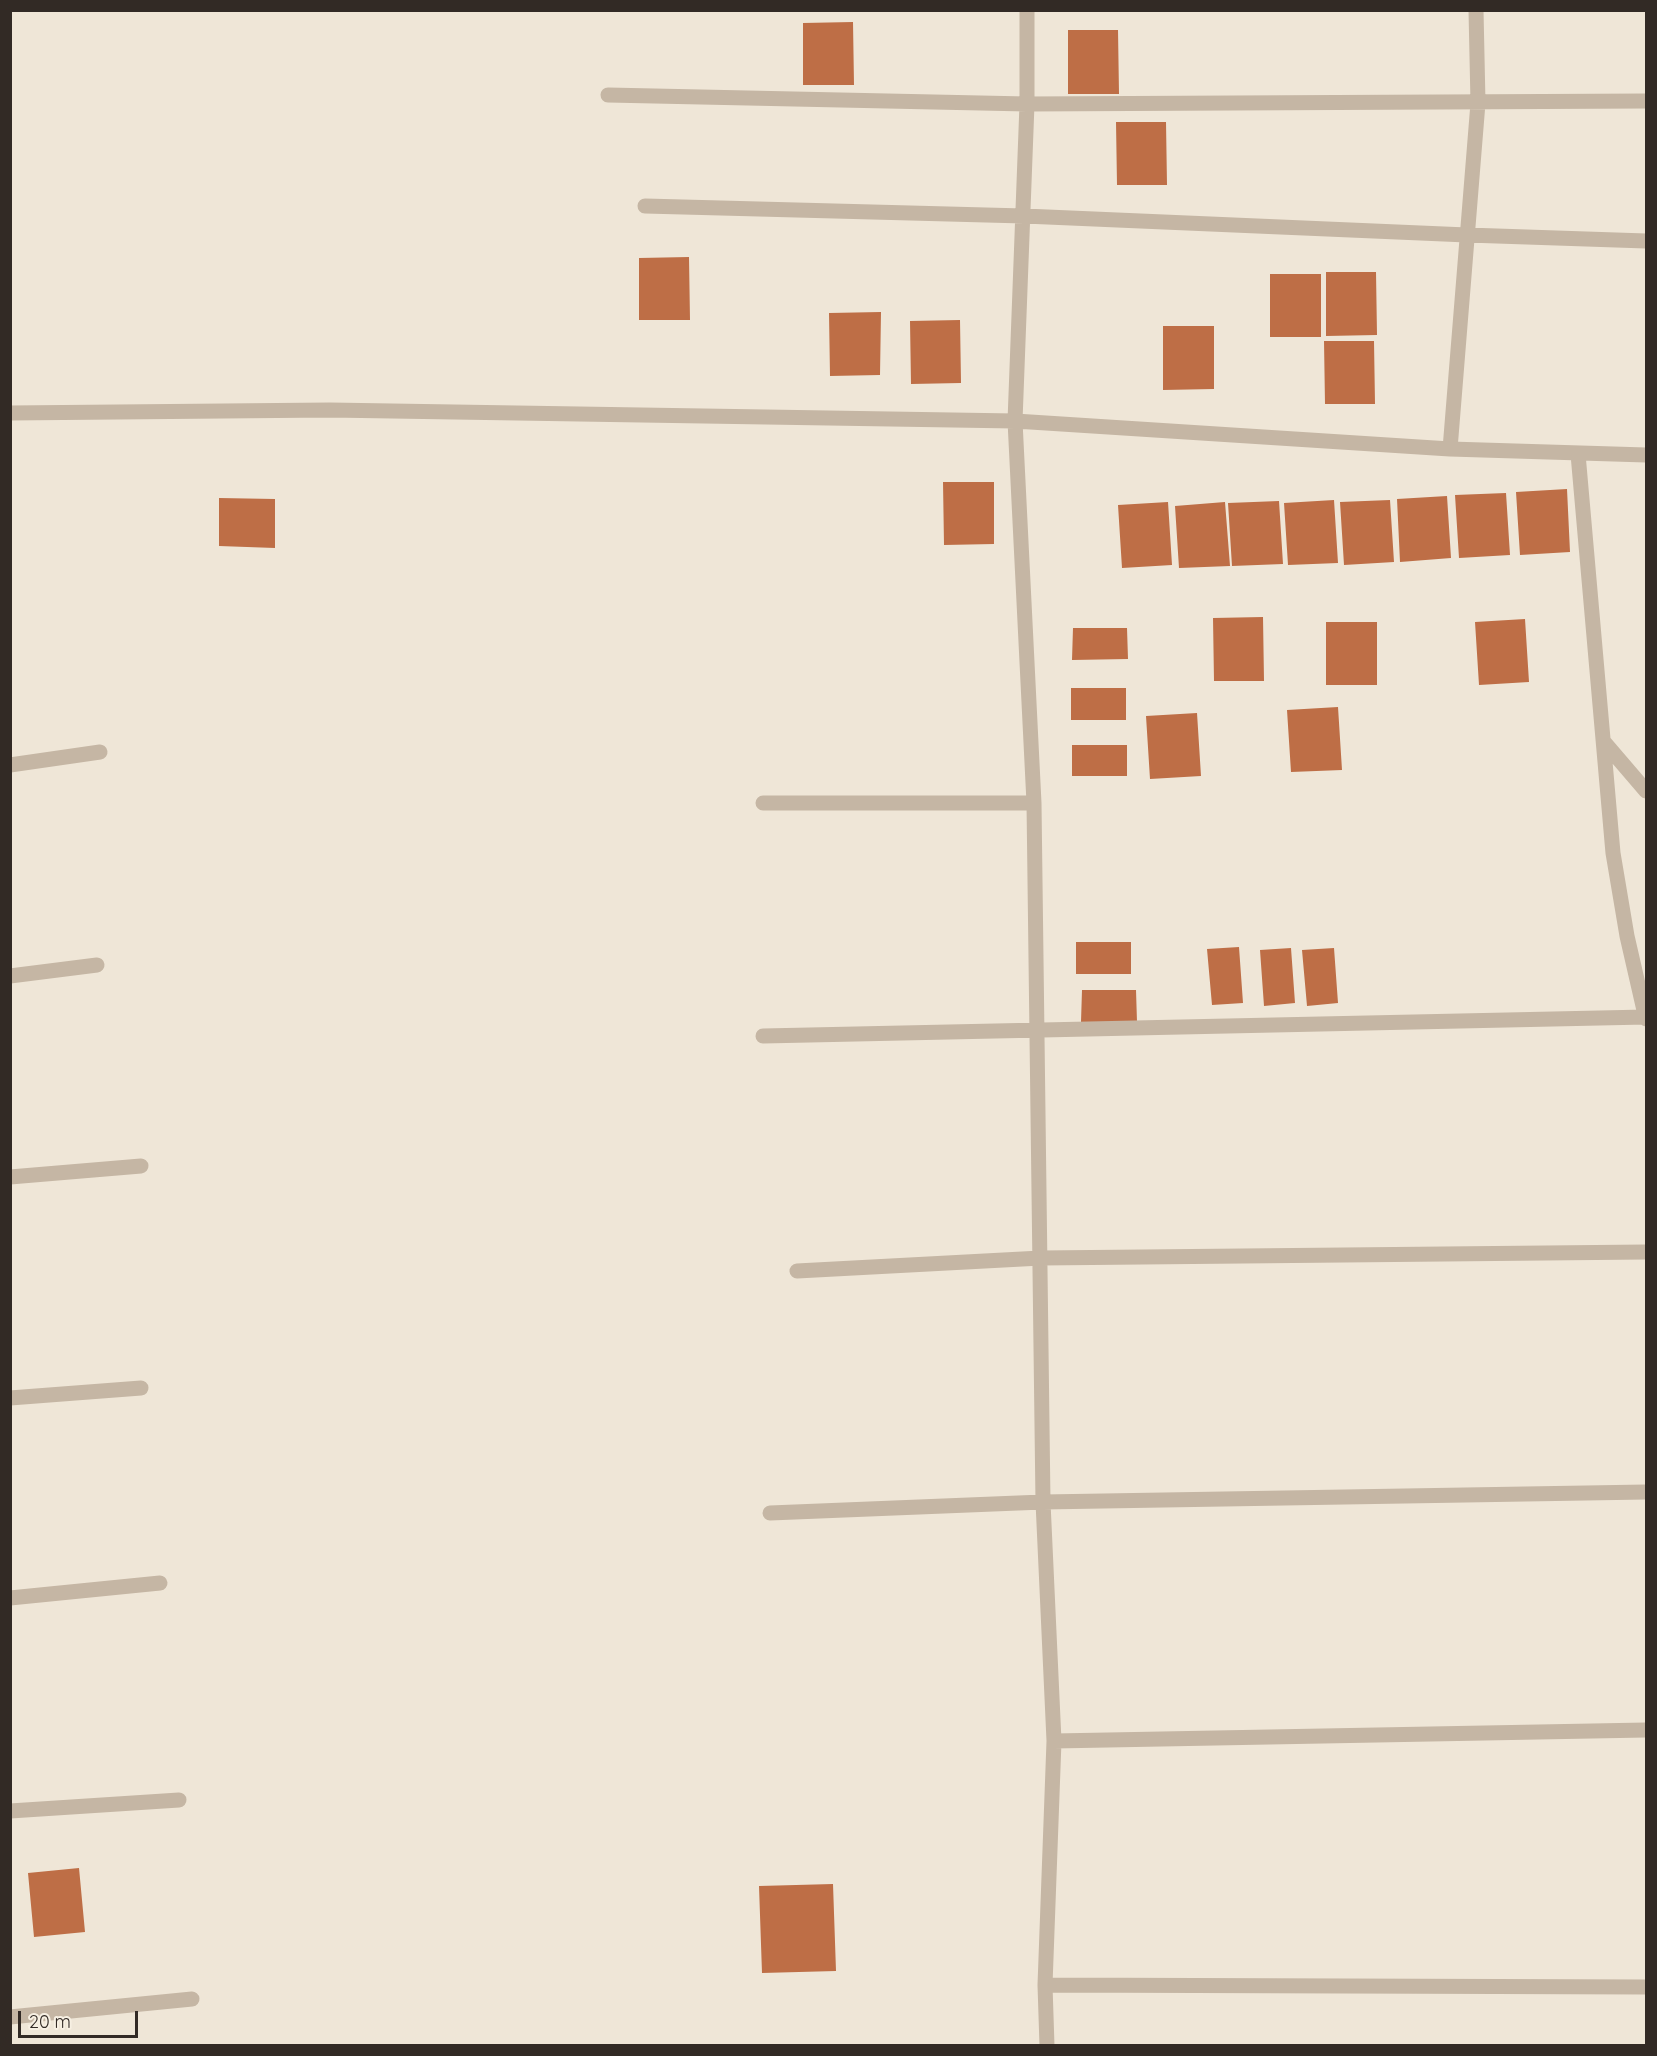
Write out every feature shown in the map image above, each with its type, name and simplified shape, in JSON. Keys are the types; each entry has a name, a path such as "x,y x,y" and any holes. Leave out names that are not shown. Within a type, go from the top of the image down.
{"street":[{"path":"1027,10 1024,216 1015,421 1034,804 1043,1502 1054,1741 1045,1985 1047,2046"},
{"path":"1450,449 1478,103 1476,10"},
{"path":"608,95 1027,104 1647,101"},
{"path":"645,206 1024,216 1647,241"},
{"path":"10,413 330,410 1015,421 1450,449 1647,455"},
{"path":"763,1036 1646,1018 1627,936 1613,853 1578,454"},
{"path":"1604,742 1647,791"},
{"path":"10,765 100,752"},
{"path":"763,803 1034,804"},
{"path":"10,976 97,965"},
{"path":"10,1177 141,1166"},
{"path":"797,1271 1041,1258 1647,1252"},
{"path":"10,1398 141,1388"},
{"path":"770,1513 1043,1502 1647,1492"},
{"path":"10,1598 160,1583"},
{"path":"1054,1741 1647,1730"},
{"path":"10,1811 180,1800"},
{"path":"1045,1985 1647,1987"},
{"path":"10,2017 192,1998"}],"building":[{"path":"853,22 854,85 803,85 803,23"},
{"path":"1068,30 1118,30 1119,94 1068,94"},
{"path":"1116,122 1166,122 1167,185 1117,185"},
{"path":"689,257 690,320 639,320 639,258"},
{"path":"1326,272 1376,272 1377,335 1326,336"},
{"path":"1270,274 1321,274 1321,337 1270,337"},
{"path":"881,312 880,375 830,376 829,313"},
{"path":"960,320 961,383 911,384 910,321"},
{"path":"1163,326 1214,326 1214,389 1163,390"},
{"path":"1324,341 1374,341 1375,404 1325,404"},
{"path":"943,482 994,482 994,544 944,545"},
{"path":"1567,489 1570,552 1520,555 1516,492"},
{"path":"1506,493 1510,555 1459,558 1455,495"},
{"path":"1447,496 1451,558 1400,562 1397,499"},
{"path":"219,498 275,499 275,548 219,546"},
{"path":"1334,500 1338,563 1288,565 1284,503"},
{"path":"1390,500 1394,562 1344,565 1340,502"},
{"path":"1279,501 1283,564 1232,566 1228,503"},
{"path":"1168,502 1172,565 1122,568 1118,505"},
{"path":"1225,502 1230,566 1179,568 1175,506"},
{"path":"1263,617 1264,681 1214,681 1213,618"},
{"path":"1525,619 1529,682 1479,685 1475,622"},
{"path":"1326,622 1377,622 1377,685 1326,685"},
{"path":"1073,628 1127,628 1128,659 1072,660"},
{"path":"1071,688 1126,688 1126,720 1071,720"},
{"path":"1338,707 1342,770 1291,772 1287,710"},
{"path":"1197,713 1201,776 1150,779 1146,716"},
{"path":"1072,745 1127,745 1127,776 1072,776"},
{"path":"1076,942 1131,942 1131,974 1076,974"},
{"path":"1239,947 1243,1003 1212,1005 1207,949"},
{"path":"1291,948 1295,1003 1264,1006 1260,950"},
{"path":"1334,948 1338,1003 1307,1006 1302,950"},
{"path":"1082,990 1136,990 1137,1022 1081,1022"},
{"path":"79,1868 85,1932 34,1937 28,1873"},
{"path":"833,1884 836,1971 762,1973 759,1886"}]}
